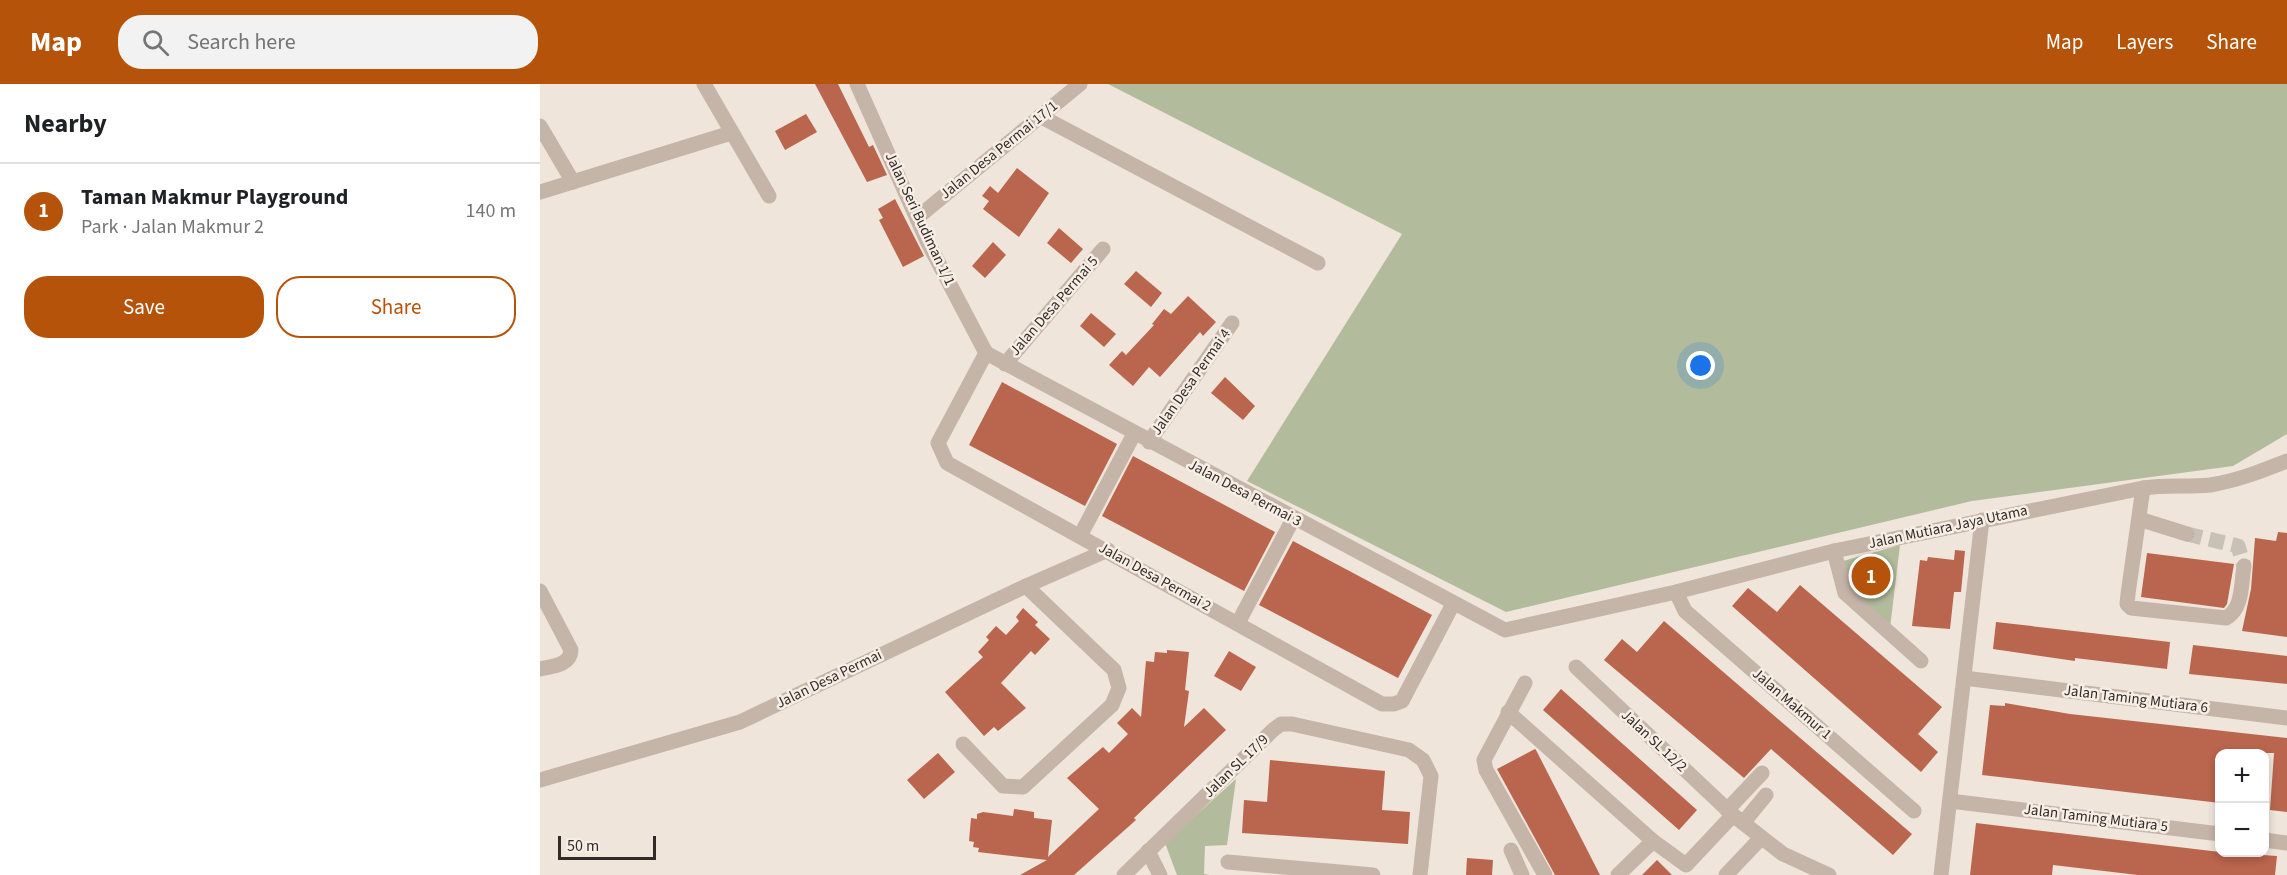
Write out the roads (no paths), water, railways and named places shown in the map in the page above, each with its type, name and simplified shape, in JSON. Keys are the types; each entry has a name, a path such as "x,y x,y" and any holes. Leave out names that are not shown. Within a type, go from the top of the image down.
{"street":[{"path":"704,84 769,196"},
{"name":"Jalan Seri Budiman 1/1","path":"857,84 918,216 927,241 986,353"},
{"name":"Jalan Desa Permai 17/1","path":"918,216 1080,84"},
{"path":"1040,116 1318,264"},
{"path":"540,126 573,182"},
{"path":"540,192 731,133"},
{"name":"Jalan Desa Permai 5","path":"1005,364 1103,249"},
{"name":"Jalan Desa Permai 4","path":"1149,442 1232,323"},
{"name":"Jalan Desa Permai 3","path":"986,353 1504,630"},
{"name":"Jalan Desa Permai 2","path":"986,353 938,443 947,463 1108,550 1382,704 1394,705 1402,701 1453,604"},
{"path":"1080,536 1134,434"},
{"name":"Jalan Mutiara Jaya Utama","path":"1504,630 1676,592 1834,551 2143,488 2162,485 2210,484 2255,474 2287,461"},
{"path":"2143,488 2128,594 2127,604 2131,608 2226,618 2233,614 2238,606 2244,566"},
{"path":"1238,623 1293,519"},
{"path":"2139,519 2187,534"},
{"path":"1941,875 1982,520"},
{"name":"Jalan Desa Permai","path":"540,780 740,722 1026,585 1108,550"},
{"path":"1834,551 1845,594 1921,661"},
{"path":"963,744 1003,786 1023,787 1112,705 1119,688 1114,670 1026,585"},
{"path":"540,591 571,650 571,657 565,663 540,669"},
{"name":"Jalan Makmur 1","path":"1676,592 1685,611 1914,811"},
{"name":"Jalan SL 12/2","path":"1576,667 1734,816 1783,854 1829,875"},
{"name":"Jalan Taming Mutiara 6","path":"1964,678 2287,718"},
{"path":"1525,683 1484,760 1486,770 1545,875"},
{"path":"1508,712 1653,841 1686,866 1734,816 1762,773"},
{"name":"Jalan SL 17/9","path":"1124,875 1281,724 1292,724 1409,750 1423,760 1431,776 1420,875"},
{"path":"1734,816 1766,795"},
{"name":"Jalan Taming Mutiara 5","path":"1950,801 2215,833"},
{"path":"1726,875 1761,838"},
{"path":"1618,875 1653,841"},
{"path":"2269,841 2287,843"},
{"path":"1511,850 1522,875"},
{"path":"1148,851 1160,875"},
{"path":"1228,862 1373,875"}],"tunnel":[{"path":"2187,534 2238,546 2244,566"}],"place":[{"name":"Taman Makmur Playground","path":"1871,576"}]}
